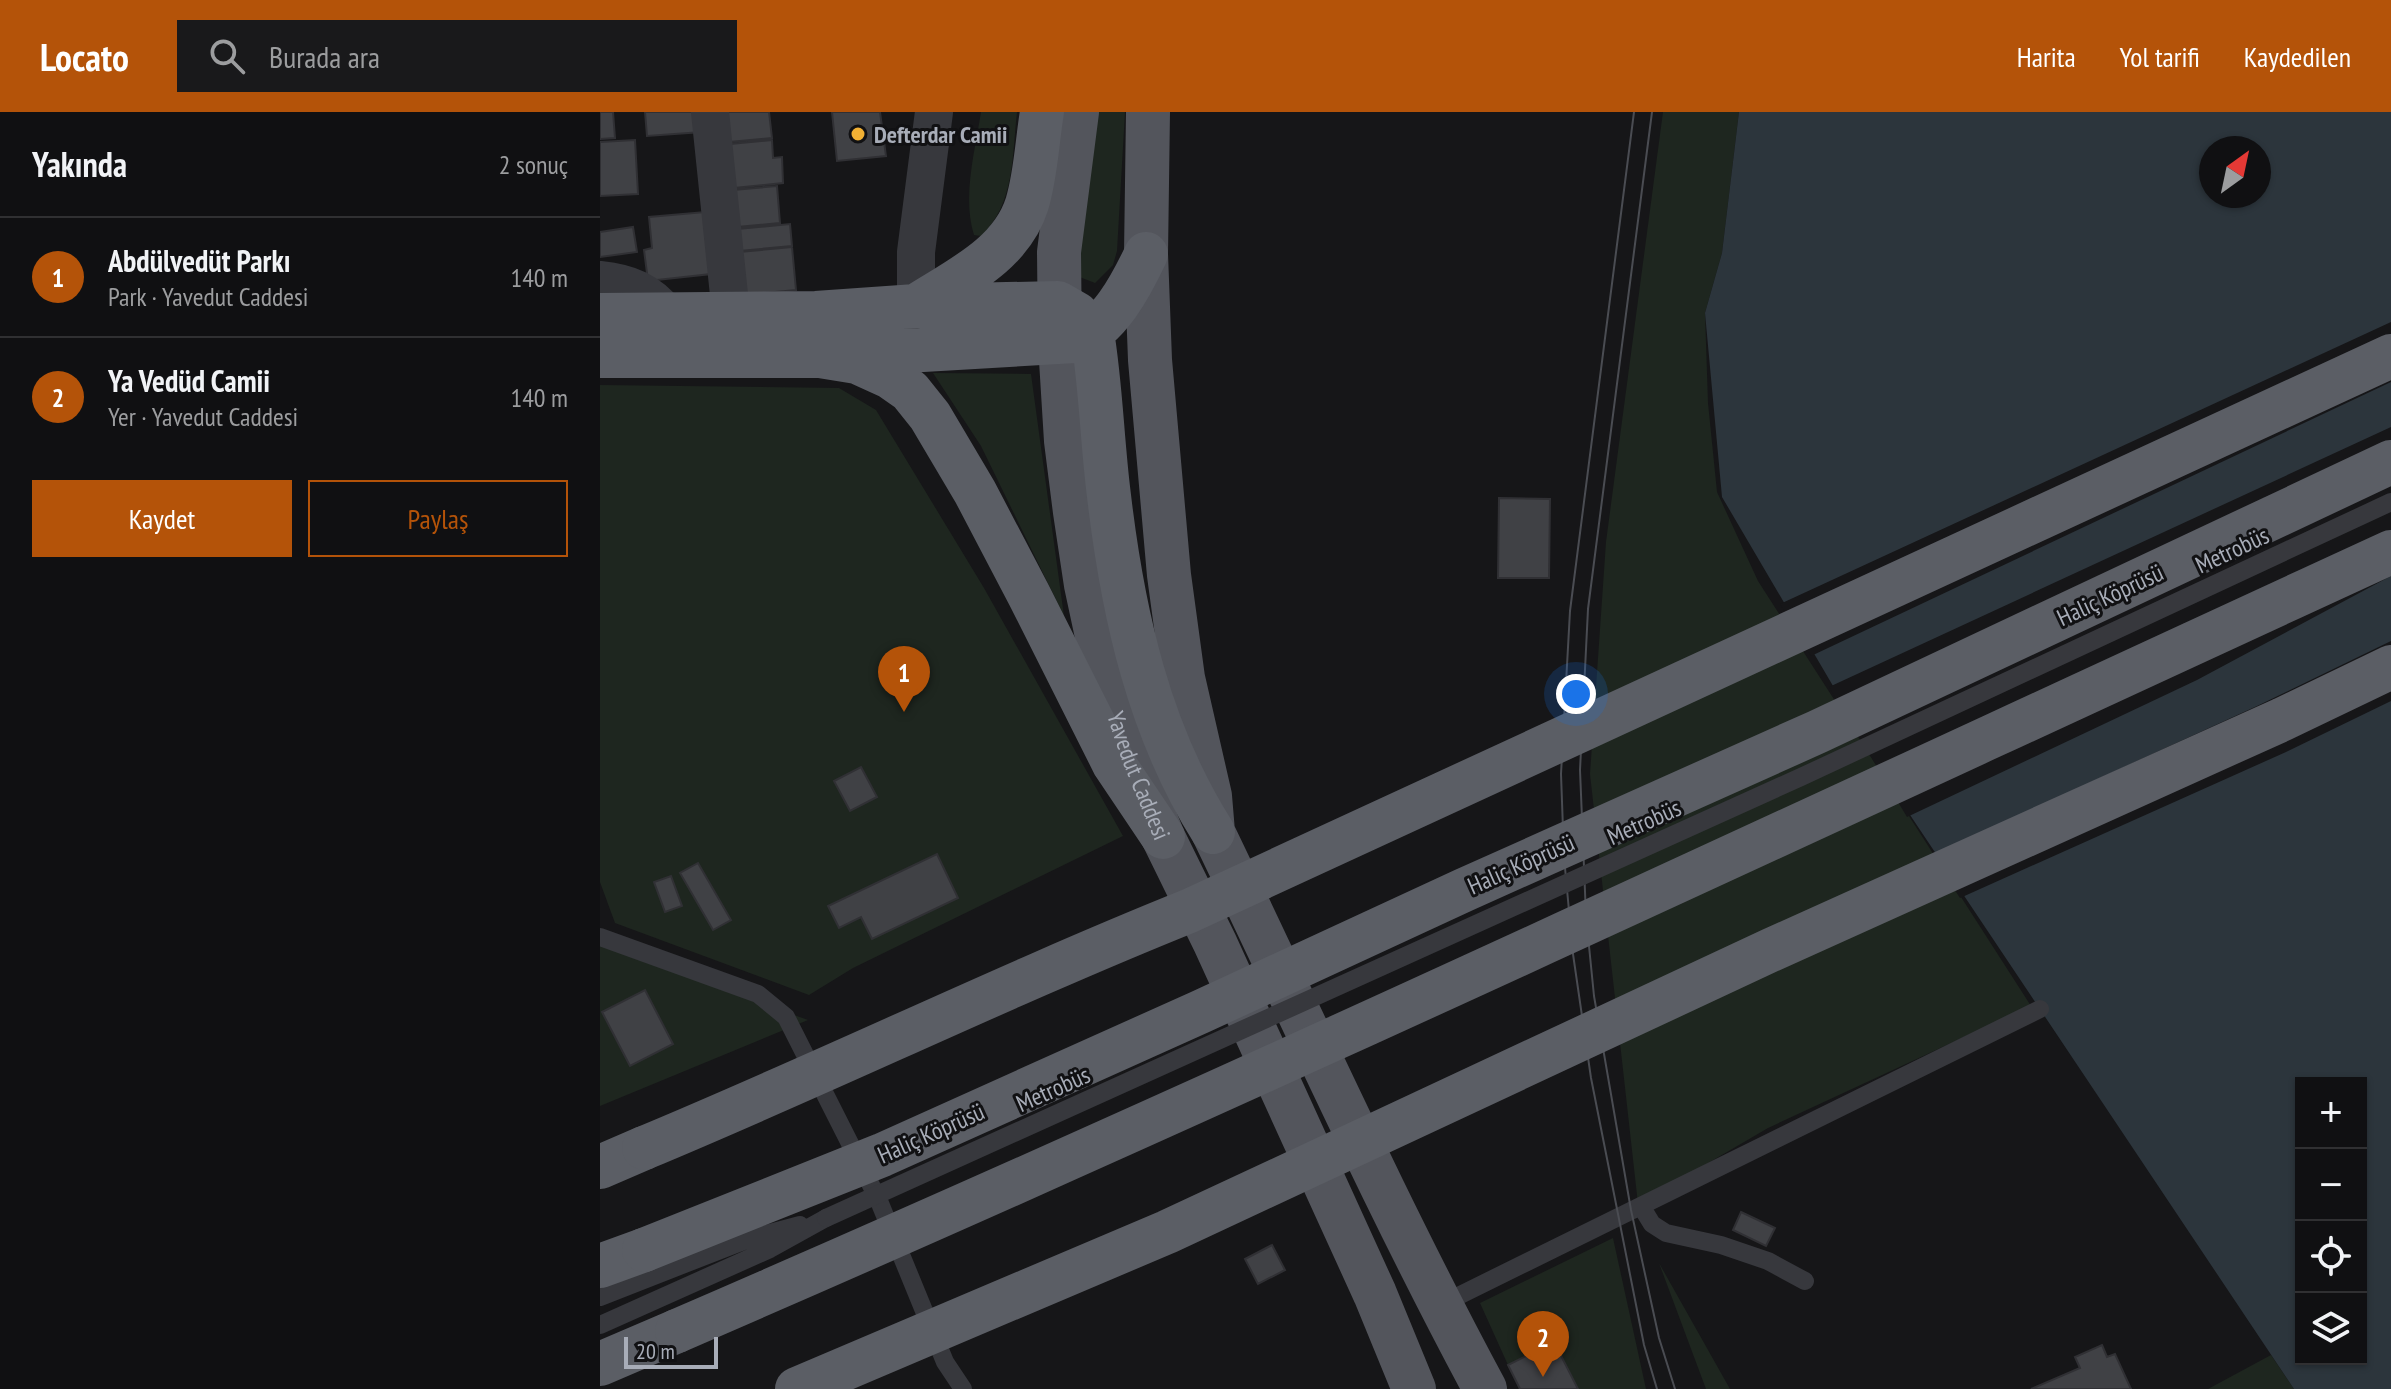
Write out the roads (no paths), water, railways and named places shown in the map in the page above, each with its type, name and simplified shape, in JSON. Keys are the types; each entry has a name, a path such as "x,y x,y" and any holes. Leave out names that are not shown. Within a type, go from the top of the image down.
{"highway":[{"path":"916,306 1002,248 1017,226 1027,204 1042,112"},
{"path":"600,356 820,356 1070,326 1118,302 1146,254"},
{"path":"600,315 816,313 916,306 1070,326"},
{"path":"1070,326 1145,685 1163,739 1182,780 1213,832"},
{"path":"820,356 857,362 890,377 910,391 930,416 1009,557 1114,764 1163,837"},
{"path":"600,1167 782,1091 1124,937 1189,911 2391,356"},
{"name":"Haliç Köprüsü","path":"600,1266 882,1155 1186,1019 1478,883 1817,732 2391,462"},
{"path":"600,1364 865,1249 1397,1010 2391,552"},
{"path":"797,1389 1167,1232 1771,950 2283,719 2391,667"},
{"path":"600,1151 644,1148"}],"main road":[{"name":"Yavedut Caddesi","path":"1077,112 1059,252 1070,326 1066,441 1086,585 1110,697 1163,837 1215,943 1375,1294 1414,1389"},
{"name":"Yavedut Caddesi","path":"1148,112 1146,254 1150,360 1173,614 1190,718 1210,796 1213,832 1329,1073 1375,1178 1485,1389"},
{"path":"1375,1294 1379,1330 1377,1389"}],"street":[{"path":"710,112 731,314"},
{"path":"916,306 916,252 934,112"},
{"path":"600,280 623,282 653,296 668,315"}],"lane":[{"name":"Metrobüs","path":"600,1325 770,1249 826,1218 1801,777 2391,502"},
{"path":"600,937 758,994 786,1017 879,1201 945,1362 963,1389"},
{"path":"1440,1305 2040,1009"},
{"path":"1641,1206 1652,1224 1666,1233 1721,1245 1756,1257 1805,1281"},
{"name":"Metrobüs","path":"600,1297 751,1238 826,1218"}],"tram line":[{"path":"1634,112 1570,611 1561,774 1564,857 1573,954 1591,1078 1644,1345 1657,1389"},
{"path":"1652,112 1588,609 1580,770 1586,916 1594,996 1631,1210 1659,1338 1675,1389"}],"place":[{"name":"Defterdar Camii","path":"858,134"},
{"name":"Abdülvedüt Parkı","path":"904,712"},
{"name":"Ya Vedüd Camii","path":"1543,1377"}]}
